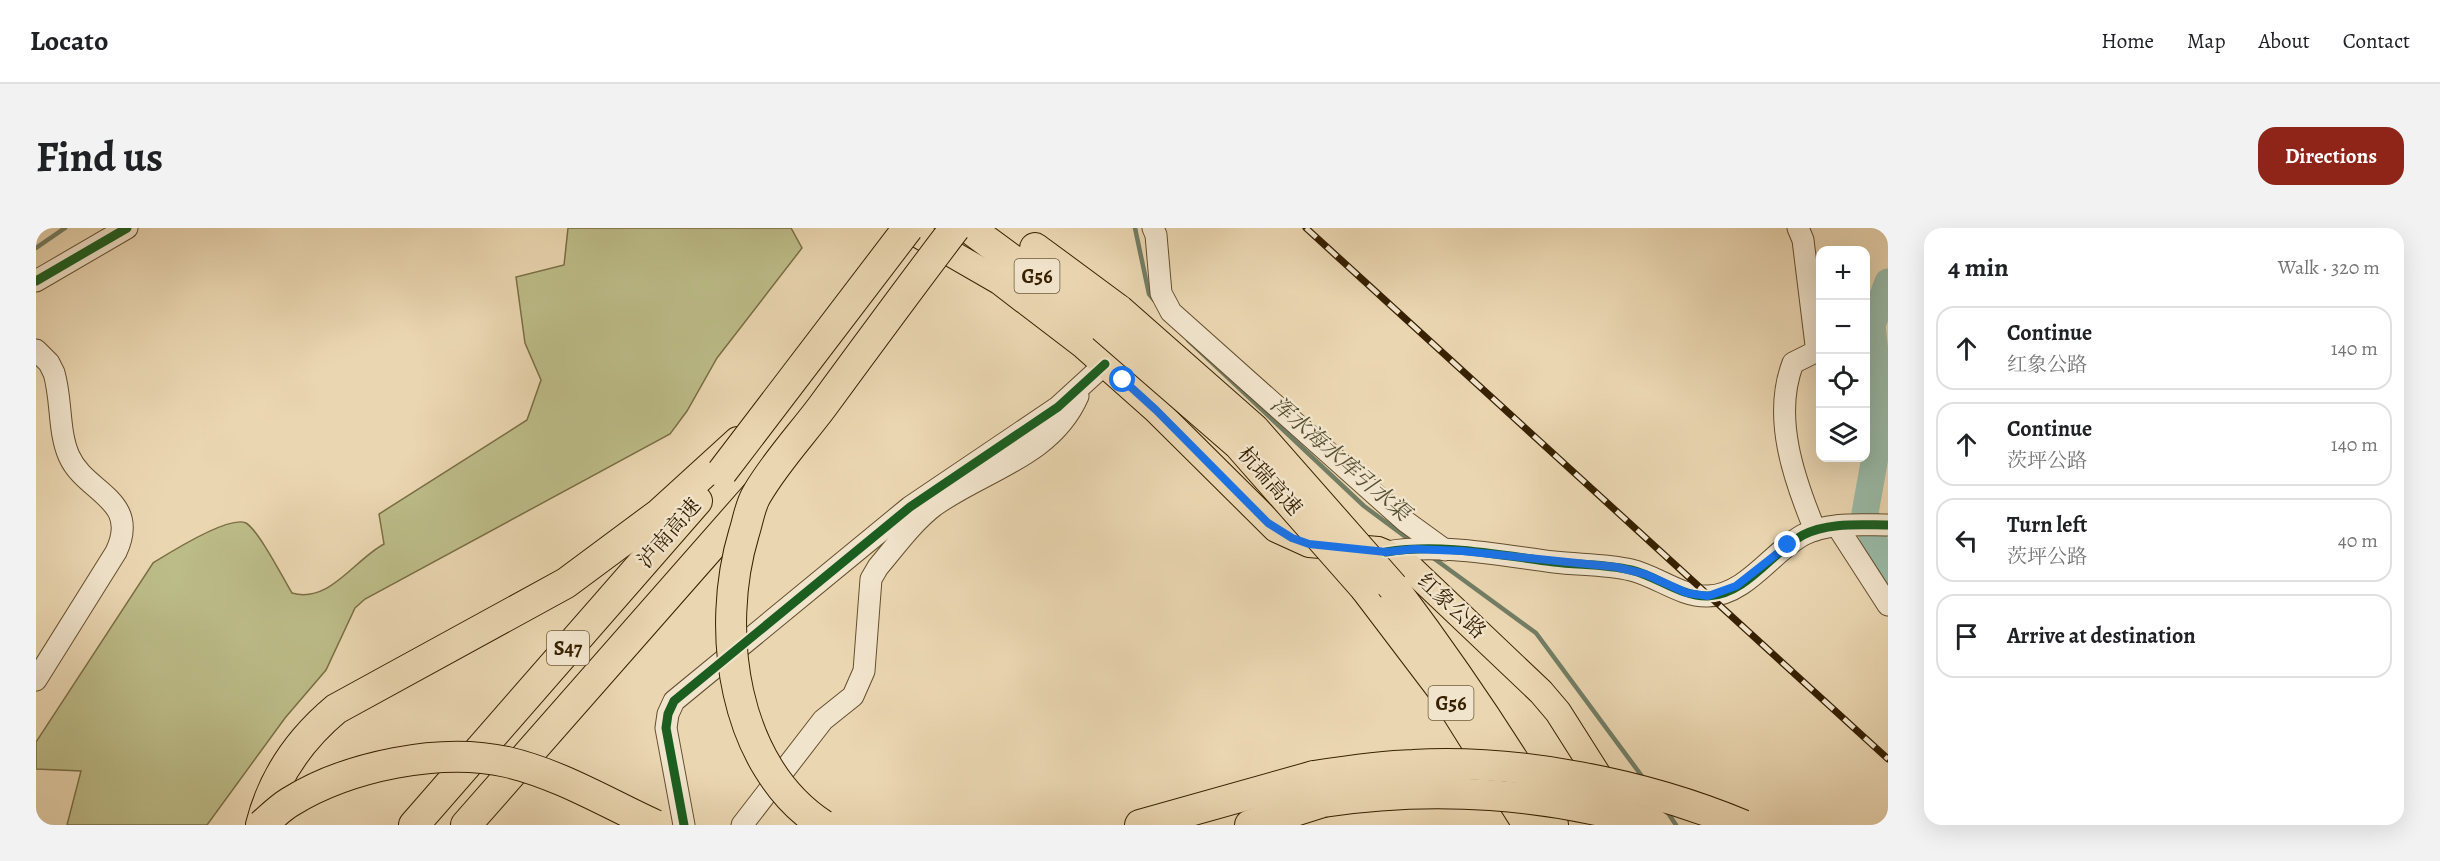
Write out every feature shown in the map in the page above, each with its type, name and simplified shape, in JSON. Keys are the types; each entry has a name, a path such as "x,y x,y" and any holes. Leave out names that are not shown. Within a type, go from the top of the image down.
{"highway":[{"name":"泸南高速","path":"414,825 722,472 907,228"},
{"name":"泸南高速","path":"466,825 756,495 955,228"},
{"name":"杭瑞高速","path":"969,228 1111,318"},
{"name":"杭瑞高速","path":"1006,228 1111,318 1239,445 1452,666 1516,761 1552,825"},
{"path":"261,825 265,807 290,757 310,731 336,709 566,582 658,514 759,424"},
{"path":"756,495 736,561 733,635 738,685 755,743 772,777 788,796 823,825"},
{"name":"杭瑞高速","path":"1379,588 1528,825"},
{"path":"261,825 290,802 336,781 383,766 442,756 478,757 508,762 549,776 655,825"},
{"path":"1140,825 1319,789 1414,764 1531,771 1656,796 1743,825"},
{"path":"1250,825 1319,789 1486,795 1550,802 1655,825"}],"main road":[{"name":"红象公路","path":"907,228 999,281 1105,364 1156,410 1276,530 1309,544 1398,551 1411,567 1541,692 1558,712 1629,825"}],"street":[{"path":"36,281 127,228"},
{"path":"1153,228 1156,235 1161,293 1172,312 1405,521 1442,550"},
{"path":"1798,228 1803,240 1816,345 1815,352 1793,363 1784,408 1794,478 1815,530"},
{"path":"36,350 44,355 54,373 68,455 112,503 119,513 123,530 116,552 36,680"},
{"path":"684,825 666,728 668,714 674,701 910,507 1058,407 1105,364"},
{"path":"742,825 823,720 853,696 864,671 872,579 878,567 932,508 1026,455 1057,430 1072,409 1083,384"},
{"path":"1398,551 1442,550 1623,568 1645,574 1687,593 1708,596 1736,586 1788,545 1815,530 1847,525 1888,525"},
{"path":"1847,525 1888,605"}],"green space":[{"path":"568,228 791,228 802,248 717,358 687,411 670,434 365,599 355,608 326,670 285,718 207,825 67,825 81,771 36,769 36,742 153,563 213,530 238,522 246,523 264,545 292,593 305,595 318,592 341,579 384,544 379,514 527,420 541,380 525,343 516,277 564,265"}],"waterway":[{"name":"浑水海水库引水渠","path":"36,248 65,228"},
{"name":"浑水海水库引水渠","path":"1135,228 1149,294 1154,300"},
{"path":"1888,282 1872,325 1882,418 1865,513 1888,582"},
{"name":"浑水海水库引水渠","path":"1188,340 1364,506 1411,541"},
{"name":"浑水海水库引水渠","path":"1432,557 1536,633 1644,779"},
{"name":"浑水海水库引水渠","path":"1666,810 1676,825"}],"railway":[{"path":"1306,228 1888,759"}],"cycle path":[{"path":"36,281 127,228"},
{"path":"684,825 666,728 668,714 674,701 910,507 1058,407 1105,364"},
{"path":"1386,552 1449,549 1612,567 1641,573 1688,593 1708,596 1722,594 1747,581 1792,542 1813,531 1844,525 1888,525"}],"route":[{"path":"1123,380 1196,449 1268,523 1276,530 1309,544 1386,552 1414,549 1462,551 1616,567 1645,574 1698,596 1715,595 1729,590 1761,569 1788,545"}]}
